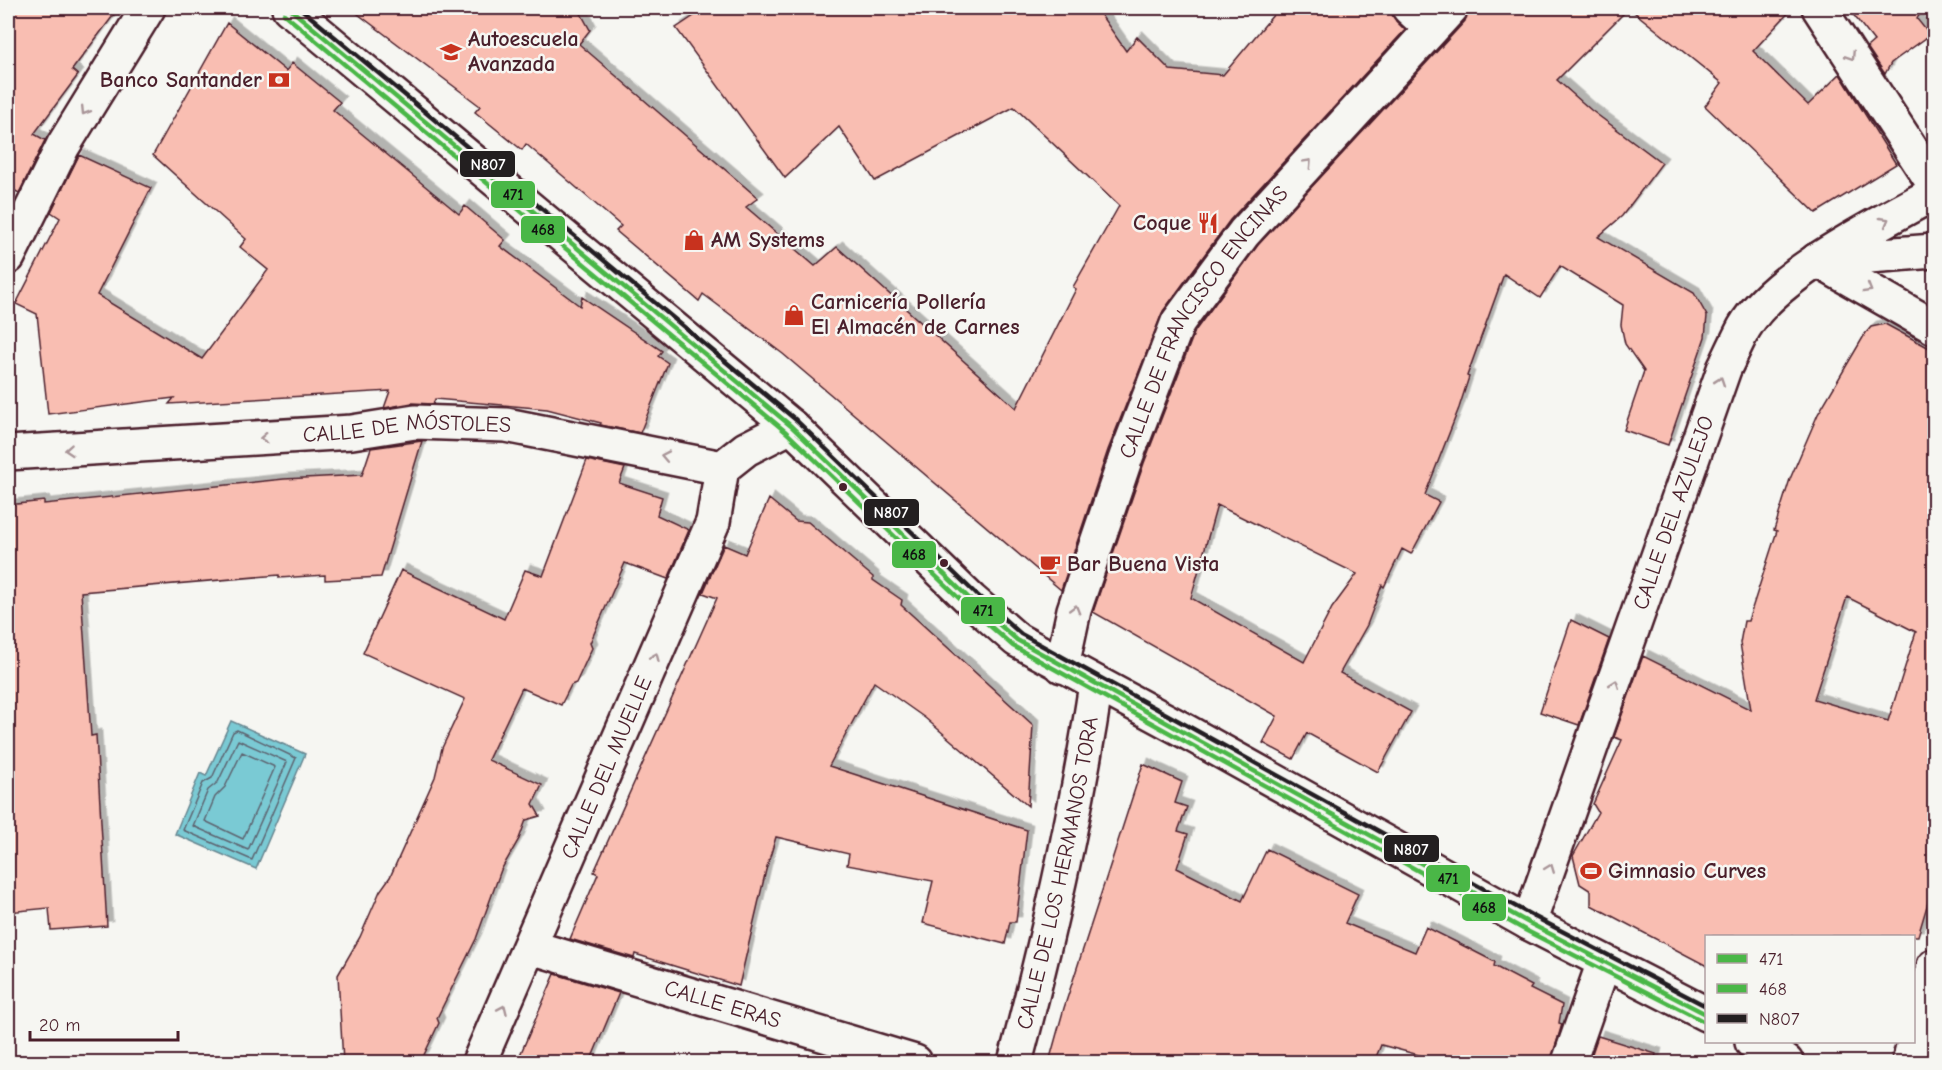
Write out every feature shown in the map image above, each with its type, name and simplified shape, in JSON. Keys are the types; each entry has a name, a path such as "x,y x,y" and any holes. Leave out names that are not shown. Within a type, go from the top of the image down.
{"street":[{"path":"8,257 63,146 148,8"},
{"path":"289,8 791,426 971,600 1017,640 1529,923 1705,1013"},
{"path":"1819,8 1935,184"},
{"name":"CALLE DE FRANCISCO ENCINAS","path":"1062,666 1074,610 1126,457 1178,322 1244,232 1431,13"},
{"name":"CALLE DEL AZULEJO","path":"1529,923 1724,369 1745,326 1775,294 1817,260 1935,193"},
{"path":"1817,260 1935,251"},
{"path":"1817,260 1935,327"},
{"name":"CALLE DE MÓSTOLES","path":"8,453 352,432 415,422 506,426 722,468"},
{"path":"722,468 746,449 791,426"},
{"name":"CALLE DEL MUELLE","path":"479,1062 531,947 713,522 722,468"},
{"name":"CALLE DE LOS HERMANOS TORA","path":"1015,1062 1047,942 1087,745 1096,684"},
{"name":"CALLE ERAS","path":"531,947 915,1062"},
{"path":"1569,1062 1604,962"},
{"path":"1915,1040 1935,966"},
{"path":"1755,1043 1786,1062"},
{"path":"1909,1062 1914,1043"}],"water":[{"path":"231,721 305,754 256,869 175,834 200,773 206,776"}],"building":[{"path":"8,8 119,8 72,70 78,75 34,134 45,140 19,193 8,187"},
{"path":"350,8 578,8 590,30 579,44 758,198 746,207 815,266 837,247 1016,408 1076,289 1073,287 1119,206 1014,107 875,181 839,127 785,178 676,28 706,8 1096,8 1126,51 1137,37 1170,70 1223,75 1279,8 1391,8 1396,21 1405,30 1230,220 1163,311 1108,450 1061,590 783,354 703,294 699,301 616,231 621,226 526,144 522,150 475,112 480,106"},
{"path":"1469,8 1629,8 1557,80 1591,110 1662,163 1622,216 1598,237 1694,293 1707,316 1705,337 1668,445 1624,430 1644,371 1625,344 1621,325 1623,305 1560,266 1540,298 1504,274 1467,376 1469,377 1459,408 1425,495 1439,502 1411,554 1402,549 1384,587 1382,585 1367,625 1340,673 1411,712 1378,772 1307,733 1293,759 1263,743 1277,716 1093,612 1144,463 1195,331 1258,245 1465,21","holes":["1217,505 1357,574 1332,608 1304,662 1191,598"]},
{"path":"1629,8 1793,8 1753,51 1808,105 1840,74 1896,164 1816,213 1705,106 1722,83"},
{"path":"1848,8 1919,8 1922,10 1917,19 1930,35 1891,63 1885,74 1867,47 1874,41"},
{"path":"227,23 286,71 292,63 340,102 333,110 459,214 465,206 505,240 500,246 580,306 582,297 662,351 658,356 668,363 640,433 600,425 601,423 547,409 435,399 433,404 412,403 384,408 390,391 169,404 174,398 48,414 37,314 16,304 60,218 51,212 79,155 151,188 97,295 202,359 268,270 240,247 246,239 153,155"},
{"path":"1885,324 1935,351 1935,879 1918,936 1705,935 1705,965 1591,905 1591,891 1580,884 1573,856 1598,812 1593,804 1622,740 1614,737 1643,656 1751,710 1740,643 1744,621 1748,621 1777,531 1774,530 1790,479 1818,414 1871,327","holes":["1847,597 1916,632 1888,721 1814,699"]},
{"path":"422,441 381,577 325,580 325,575 279,578 279,575 81,592 91,736 96,735 107,926 51,930 49,908 8,912 8,505 44,501 44,504 284,479 362,475 371,448"},
{"path":"587,460 625,468 619,483 662,497 657,515 689,530 668,579 625,563 590,643 592,648 576,683 571,685 561,705 522,688 488,760 542,785 533,804 540,816 526,820 519,839 501,870 476,939 437,1018 439,1023 423,1057 417,1062 343,1062 338,975 360,937 380,891 390,877 435,777 442,748 465,699 363,653 401,570 504,619 525,570 543,576"},
{"path":"769,499 796,521 808,522 873,577 873,580 902,600 901,605 1033,725 1028,806 925,718 874,682 829,766 1027,830 1016,922 1010,922 1005,944 923,923 933,881 847,865 849,854 776,837 739,986 635,954 634,958 570,939 598,874 594,872 717,598 703,593 724,545 745,554"},
{"path":"1571,620 1609,639 1579,725 1540,712"},
{"path":"1143,764 1182,782 1175,803 1187,807 1178,831 1188,834 1177,868 1242,901 1267,849 1358,894 1345,923 1415,952 1426,927 1495,962 1494,966 1532,986 1530,989 1562,1005 1559,1023 1562,1024 1551,1062 1445,1062 1381,1045 1374,1062 1049,1062 1064,1008"},
{"path":"555,974 619,993 590,1062 517,1062"},
{"path":"1598,1036 1656,1054 1654,1062 1589,1062"}],"transit line":[{"name":"471","path":"289,8 791,426 971,600 1017,640 1529,923 1705,1013"},
{"name":"N807","path":"300,8 796,420 976,594 1021,634 1533,916 1705,1005"},
{"name":"468","path":"284,14 786,432 966,605 1013,646 1525,930 1703,1021"}],"place":[{"name":"Autoescuela Avanzada","path":"451,52"},
{"name":"Banco Santander","path":"279,80"},
{"name":"Coque","path":"1208,223"},
{"name":"AM Systems","path":"694,240"},
{"name":"Carnicería Pollería El Almacén de Carnes","path":"794,315"},
{"name":"Bar Buena Vista","path":"1050,564"},
{"name":"Gimnasio Curves","path":"1591,871"}]}
